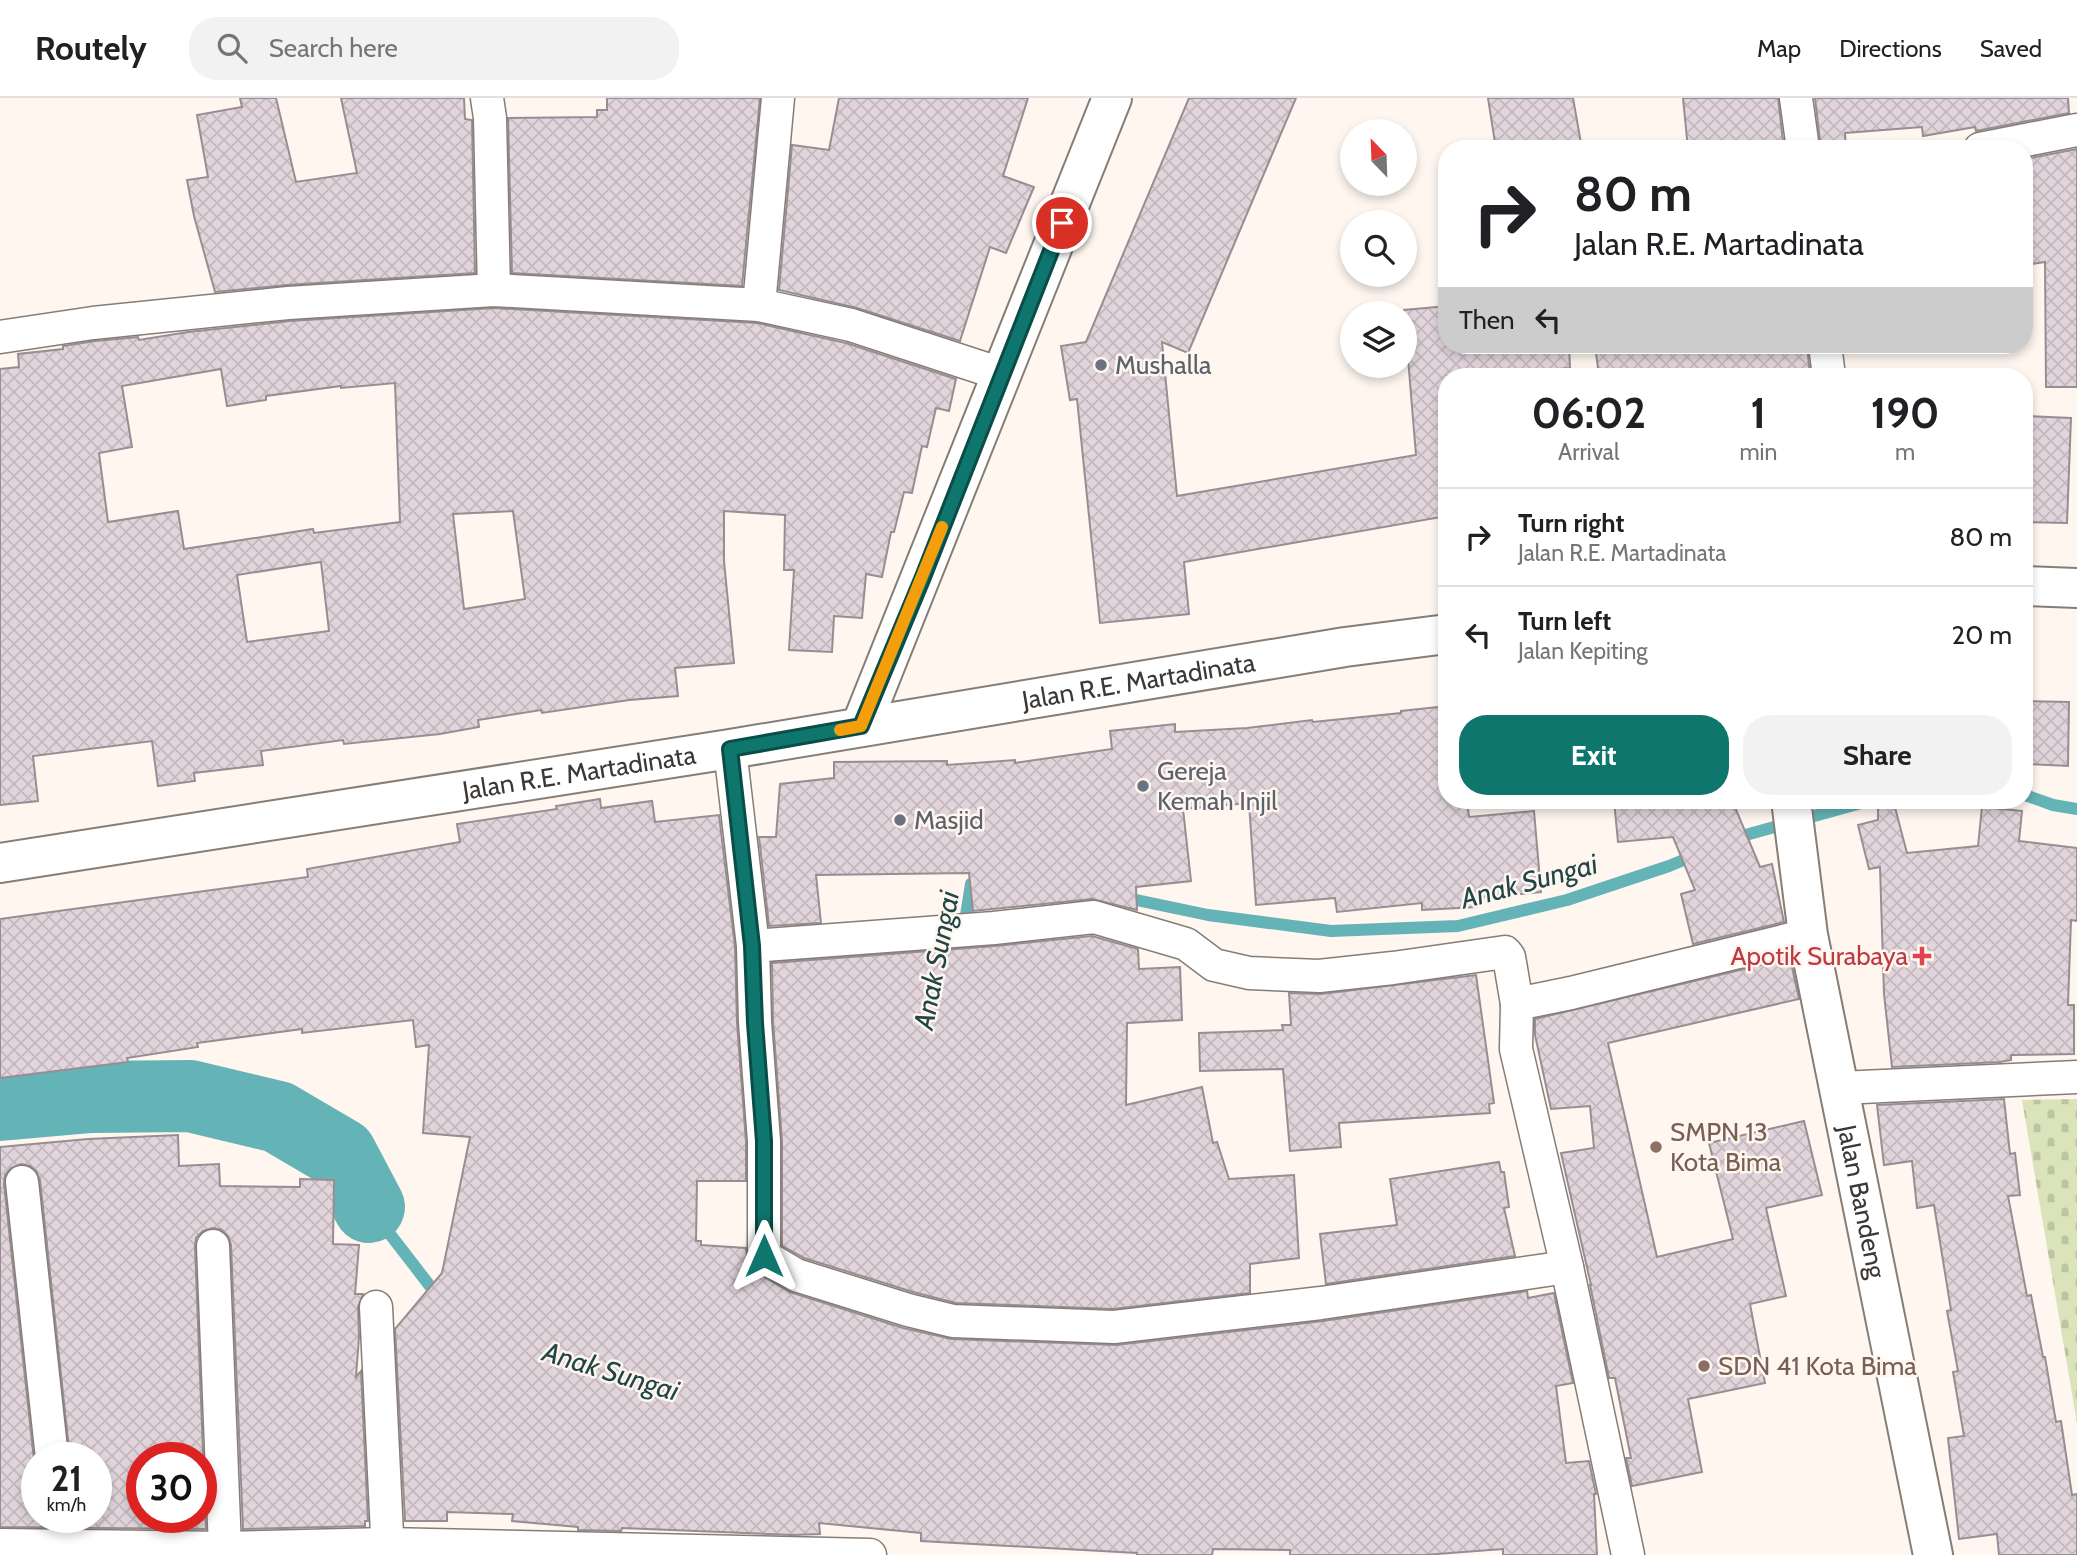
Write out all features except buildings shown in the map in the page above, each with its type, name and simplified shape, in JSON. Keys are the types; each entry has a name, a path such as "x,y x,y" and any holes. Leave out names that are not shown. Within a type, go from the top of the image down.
{"main road":[{"path":"861,726 923,577 1112,98"},
{"path":"2033,586 2077,588"},
{"name":"Jalan R.E. Martadinata","path":"0,863 1438,635"},
{"name":"Jalan Bandeng","path":"1793,809 1808,935 1933,1555"}],"street":[{"path":"487,98 490,118 494,290"},
{"path":"759,305 778,98"},
{"path":"1796,98 1802,140"},
{"path":"2026,140 2077,130"},
{"path":"0,337 93,323 275,304 494,290 759,305 851,325 1001,374"},
{"path":"730,749 752,946 764,1141 764,1256 796,1275 953,1321 1114,1327 1321,1303 1567,1267"},
{"path":"752,946 1094,918 1186,944 1214,965 1249,973 1320,976 1505,952 1509,957 1517,1004 1516,1049 1567,1267 1628,1555"},
{"path":"1517,1004 1808,935"},
{"path":"1840,1087 2077,1077"},
{"path":"22,1181 50,1442"},
{"path":"213,1246 225,1548"},
{"path":"376,1307 387,1550"},
{"path":"0,1545 50,1533"},
{"path":"78,1533 225,1548 870,1555"}],"green space":[{"path":"2077,1099 2077,1423 2022,1100"}],"waterway":[{"name":"Anak Sungai","path":"2033,798 2077,809"},
{"name":"Anak Sungai","path":"1731,839 1839,809"},
{"name":"Anak Sungai","path":"1122,897 1208,915 1331,931 1458,926 1567,900 1698,854"},
{"name":"Anak Sungai","path":"958,965 971,884 983,884"},
{"path":"0,1105 91,1097 190,1096 278,1117 341,1154 369,1207"},
{"name":"Anak Sungai","path":"369,1207 440,1299"}],"slow traffic":[{"path":"840,730 861,726 942,527"}],"place":[{"name":"Mushalla","path":"1101,365"},
{"name":"Gereja Kemah Injil","path":"1143,786"},
{"name":"Masjid","path":"900,820"},
{"name":"Apotik Surabaya","path":"1922,956"},
{"name":"SMPN 13 Kota Bima","path":"1656,1147"},
{"name":"SDN 41 Kota Bima","path":"1704,1366"}],"route":[{"path":"764,1256 764,1141 752,946 730,749 861,726 923,577 1062,223"}]}
